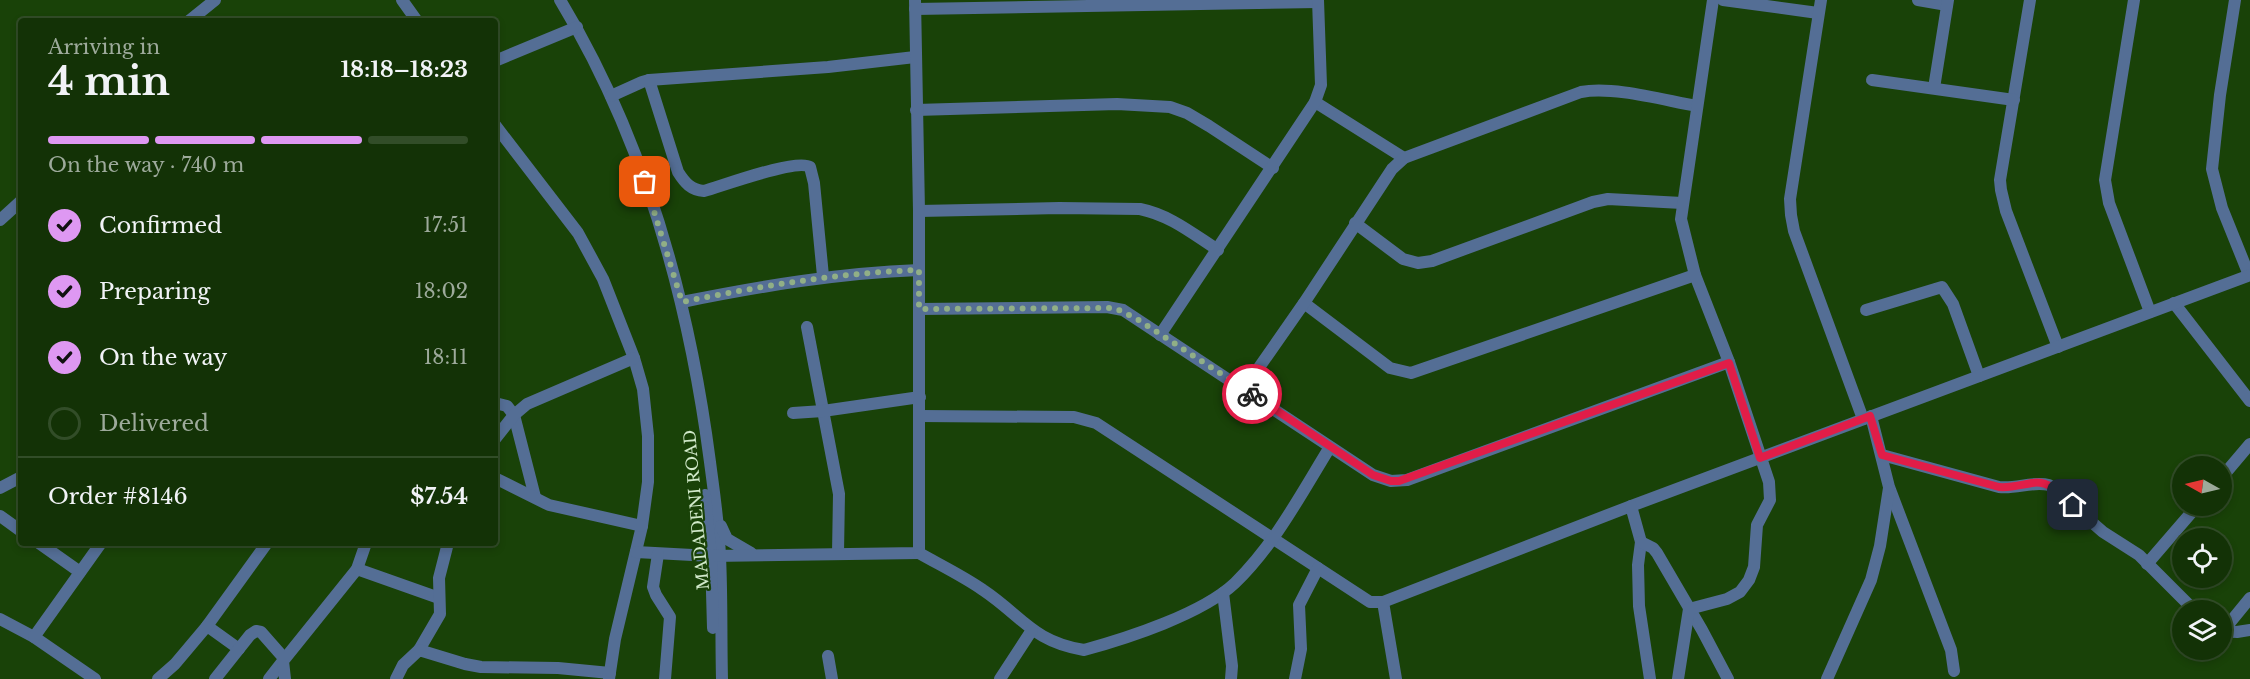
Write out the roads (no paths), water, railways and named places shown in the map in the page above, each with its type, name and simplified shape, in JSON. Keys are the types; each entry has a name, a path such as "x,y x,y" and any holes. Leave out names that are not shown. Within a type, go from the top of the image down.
{"street":[{"path":"193,18 214,0"},
{"path":"402,0 415,18"},
{"name":"MADADENI ROAD","path":"560,0 577,27 622,120 652,202 682,302 703,412 716,513 714,679"},
{"path":"1689,609 1727,599 1740,592 1749,580 1754,567 1756,525 1770,500 1769,482 1729,363 1695,275 1683,227 1682,203 1713,0"},
{"path":"1723,0 1818,13"},
{"path":"1821,0 1793,178 1791,215 1794,231 1882,455 1889,487 1951,650 1954,671"},
{"path":"1918,0 1947,3 1934,88"},
{"path":"2030,0 2000,180 2006,211 2058,347"},
{"path":"2134,0 2108,157 2106,186 2109,203 2150,312"},
{"path":"920,416 1074,417 1096,423 1184,478 1370,602 1383,602 1631,506 2249,275 2222,208 2212,169 2220,95 2235,0"},
{"path":"919,553 919,211 915,4 1318,1 1321,85 1316,102 1160,335"},
{"path":"498,60 577,27"},
{"path":"611,96 650,80 828,67 915,57"},
{"path":"650,80 678,172 683,181 695,190 704,191 776,169 802,164 810,167 814,183 823,276"},
{"path":"1872,80 2014,100"},
{"path":"1244,389 1392,169 1404,158 1581,92 1601,91 1697,106"},
{"path":"1316,102 1404,158"},
{"path":"916,110 1117,104 1170,106 1194,117 1273,168"},
{"path":"419,650 481,667 558,668 609,676 615,639 642,526 648,482 648,436 643,389 634,358 603,279 578,233 498,133"},
{"path":"1355,223 1403,260 1418,263 1432,261 1593,202 1608,199 1682,203"},
{"path":"0,220 18,204"},
{"path":"919,211 1140,209 1172,220 1218,250"},
{"path":"682,302 823,276 919,270"},
{"path":"1304,303 1390,368 1411,373 1695,275"},
{"path":"1866,310 1942,286 1953,304 1979,376"},
{"path":"2174,303 2250,401"},
{"path":"919,309 1107,307 1123,310 1330,447 1381,479 1391,481 1407,480 1729,363"},
{"path":"807,327 838,494 838,554"},
{"path":"498,435 514,415 527,404 634,358"},
{"name":"MADADENI ROAD","path":"696,375 697,413 720,582 722,679"},
{"path":"793,413 920,397"},
{"path":"498,404 507,406 514,415 535,498"},
{"path":"2232,465 2250,444"},
{"path":"636,552 716,556 919,553 984,590 1032,630 1068,648 1084,651 1201,608 1223,593 1273,539 1330,447"},
{"path":"1882,455 1999,487 2012,488 2031,483 2049,485 2103,532 2139,555 2184,600"},
{"path":"0,488 18,479"},
{"path":"498,480 549,505 642,526"},
{"path":"1827,679 1871,580 1880,546 1889,487"},
{"path":"1631,506 1641,542 1638,565 1640,606 1650,679"},
{"path":"716,513 727,539 751,554"},
{"path":"0,516 18,529"},
{"path":"2147,564 2188,516"},
{"path":"1641,542 1653,548 1657,553 1728,679"},
{"path":"43,546 80,572"},
{"path":"34,637 98,546"},
{"path":"158,679 175,664 207,626 265,546"},
{"path":"269,679 357,569 365,546"},
{"path":"396,679 403,665 419,650 438,619 441,606 440,578 447,546"},
{"path":"658,554 653,587 670,617 665,679"},
{"path":"720,582 729,568 751,554"},
{"path":"1295,679 1301,649 1299,604 1318,568"},
{"path":"357,569 439,598"},
{"path":"1223,593 1232,666 1231,679"},
{"path":"2232,619 2250,598"},
{"path":"1383,602 1396,679"},
{"path":"1678,679 1689,609"},
{"path":"0,618 34,637 95,679"},
{"path":"207,626 239,649"},
{"path":"1000,679 1032,630"},
{"path":"2232,631 2250,630"},
{"path":"215,679 253,632 261,632 281,653 285,679"},
{"path":"828,656 832,679"}]}
